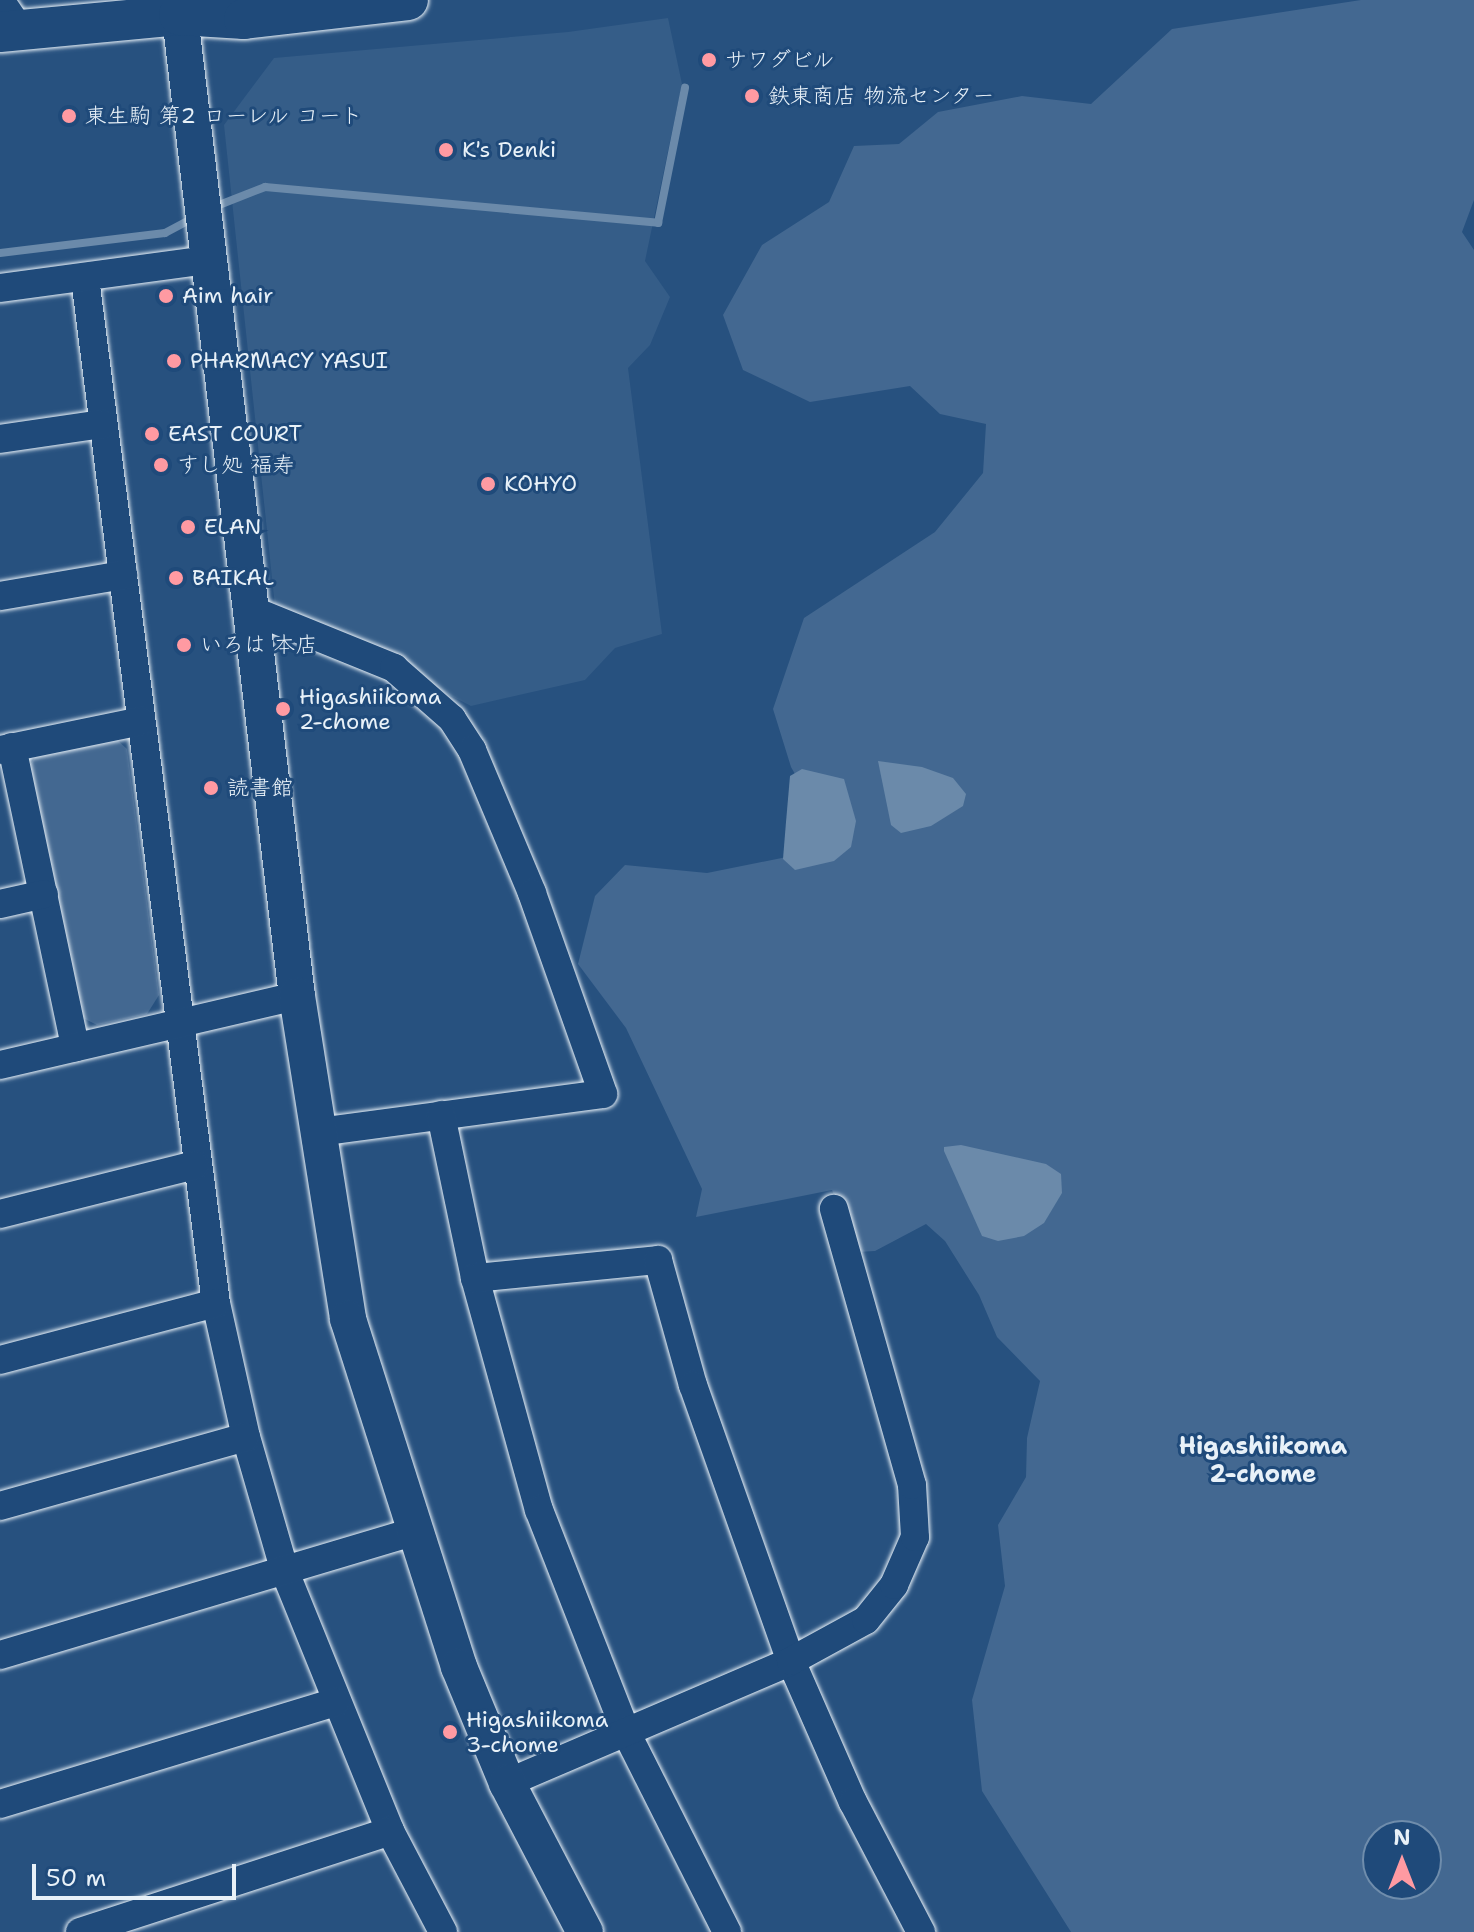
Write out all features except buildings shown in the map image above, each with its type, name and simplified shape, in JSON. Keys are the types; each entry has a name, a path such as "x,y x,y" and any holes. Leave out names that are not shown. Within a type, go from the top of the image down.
{"main road":[{"path":"7,21 179,8 244,19 343,2 408,0"}],"street":[{"path":"179,8 297,996 348,1319 412,1532 507,1783 585,1932"},
{"path":"0,288 207,260"},
{"path":"85,278 195,1165 216,1303 246,1437 285,1572 390,1831 443,1932"},
{"path":"0,439 103,424"},
{"path":"0,596 123,575"},
{"path":"249,609 394,668 452,719 472,750 532,893 603,1094 317,1132"},
{"path":"75,1047 44,894 6,749 141,721"},
{"path":"0,904 44,894"},
{"path":"0,1065 297,996"},
{"path":"441,1115 475,1278 539,1510 626,1732 727,1932"},
{"path":"0,1214 195,1165"},
{"path":"507,1783 791,1661 866,1620 894,1585 915,1537 912,1485 834,1209"},
{"path":"475,1278 658,1260 693,1385 791,1661 853,1802 921,1932"},
{"path":"0,1360 216,1303"},
{"path":"0,1506 246,1437"},
{"path":"0,1655 412,1532"},
{"path":"0,1804 336,1702"},
{"path":"80,1932 390,1831"}],"shaded area":[{"path":"1361,0 1474,0 1474,200 1462,232 1474,250 1474,1932 1071,1932 982,1791 972,1700 1005,1586 998,1525 1026,1477 1027,1438 1040,1381 997,1337 979,1295 945,1241 926,1224 875,1251 857,1252 832,1190 696,1217 702,1189 626,1028 578,964 595,896 625,865 707,873 836,847 791,767 773,709 804,618 935,532 983,473 986,424 940,414 910,386 810,402 743,370 723,315 762,245 829,202 854,146 899,144 938,112 1022,96 1091,104 1172,29"},
{"path":"668,18 682,84 645,261 670,297 650,345 628,368 662,634 615,648 585,680 471,706 275,606 224,125 274,58 568,32"},
{"path":"115,738 127,749 159,995 147,1014 97,1025 83,1018 28,768 38,753"},
{"path":"878,761 922,767 953,778 966,794 963,806 931,826 901,833 891,825"},
{"path":"802,769 844,779 856,821 851,847 834,861 795,870 783,859 790,776"},
{"path":"961,1145 1046,1164 1061,1174 1062,1193 1044,1223 1024,1236 998,1241 982,1236 944,1151 944,1147"}],"waterway":[{"path":"214,207 265,187 658,223 685,88"},
{"path":"0,253 165,233 195,217"}],"place":[{"name":"サワダビル","path":"709,60"},
{"name":"鉄東商店 物流センター","path":"752,96"},
{"name":"東生駒 第2 ローレル コート","path":"69,116"},
{"name":"K's Denki","path":"446,150"},
{"name":"Aim hair","path":"166,296"},
{"name":"PHARMACY YASUI","path":"174,361"},
{"name":"EAST COURT","path":"152,434"},
{"name":"すし処 福寿","path":"161,465"},
{"name":"KOHYO","path":"488,484"},
{"name":"ELAN","path":"188,527"},
{"name":"BAIKAL","path":"176,578"},
{"name":"いろは 本店","path":"184,645"},
{"name":"Higashiikoma 2-chome","path":"283,709"},
{"name":"読書館","path":"211,788"},
{"name":"Higashiikoma 3-chome","path":"450,1732"}],"district":[{"name":"Higashiikoma 2-chome","path":"1263,1461"}]}
